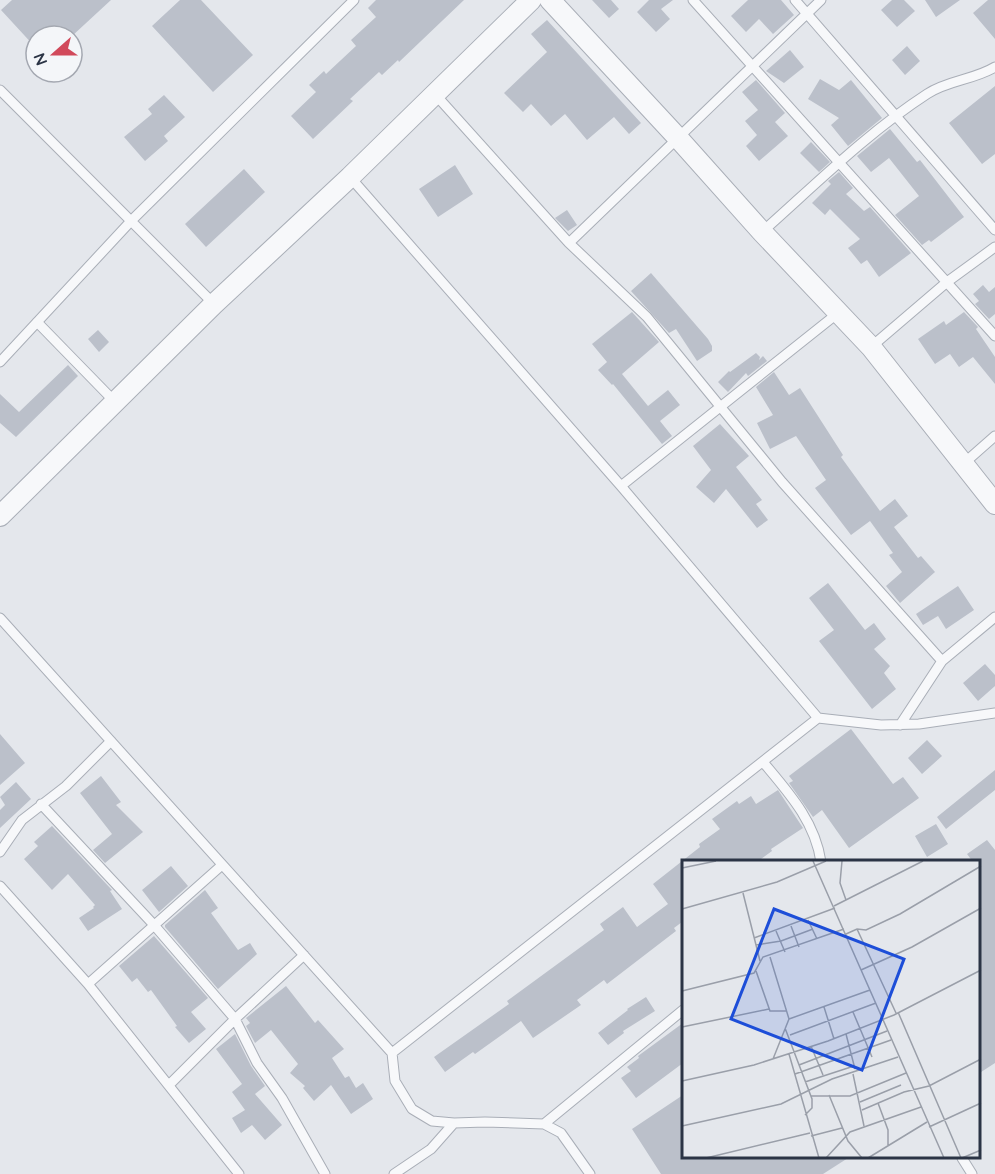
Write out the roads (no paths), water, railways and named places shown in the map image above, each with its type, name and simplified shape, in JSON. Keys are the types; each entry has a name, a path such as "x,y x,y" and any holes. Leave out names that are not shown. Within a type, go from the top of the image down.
{"street":[{"path":"0,516 214,304 351,177 531,0"},
{"path":"550,0 762,232 871,347 995,504"}],"lane":[{"path":"0,362 131,221 354,0"},
{"path":"693,0 995,336"},
{"path":"795,0 995,230"},
{"path":"568,243 821,0"},
{"path":"762,232 895,115 930,92 992,69 995,79"},
{"path":"0,90 214,304"},
{"path":"434,93 568,243 648,317 782,482 942,661"},
{"path":"351,177 621,486 818,718 900,725 995,713"},
{"path":"871,347 947,282 995,247"},
{"path":"621,486 838,313"},
{"path":"37,322 115,402"},
{"path":"962,465 995,436"},
{"path":"900,725 942,661 995,617"},
{"path":"0,618 392,1053 395,1081 412,1108 432,1121 454,1124 485,1122 544,1124 561,1133 590,1174"},
{"path":"392,1053 818,718"},
{"path":"0,852 22,820 66,786 111,741"},
{"path":"762,762 798,803 811,828 820,860"},
{"path":"41,804 154,925 235,1019 256,1063 288,1107 325,1174"},
{"path":"88,984 222,865"},
{"path":"0,886 88,984 239,1174"},
{"path":"169,1085 235,1019 304,956"},
{"path":"544,1124 682,1011"},
{"path":"394,1174 431,1149 454,1124"},
{"path":"963,1159 972,1174"}]}
